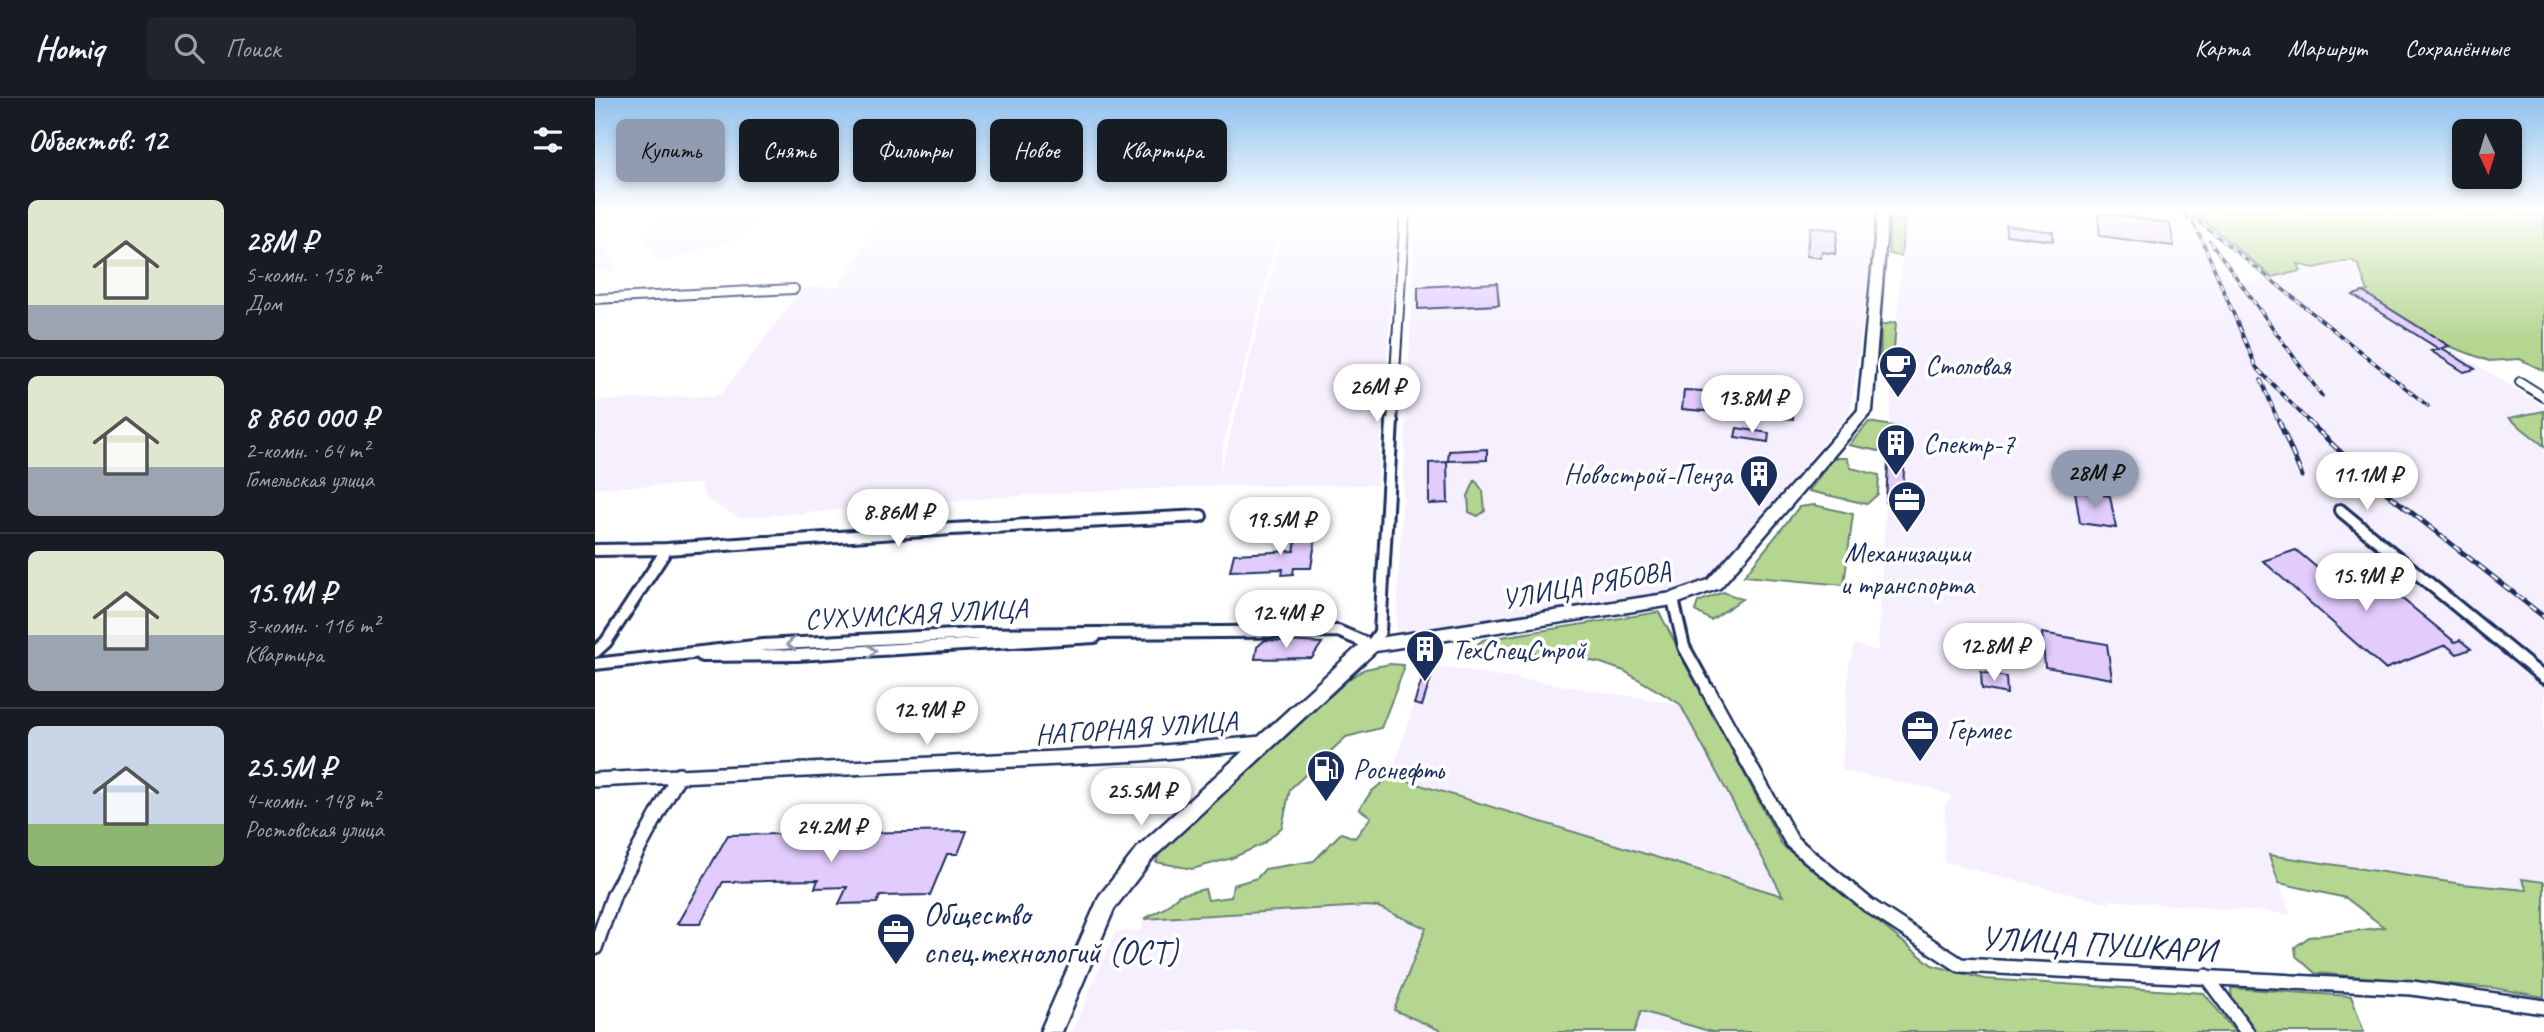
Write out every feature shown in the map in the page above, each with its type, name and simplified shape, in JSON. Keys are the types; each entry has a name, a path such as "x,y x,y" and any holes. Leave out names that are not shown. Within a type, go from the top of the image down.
{"street":[{"path":"1051,1032 1107,902 1146,852 1371,645 1380,632 1402,254"},
{"name":"УЛИЦА РЯБОВА","path":"1371,645 1673,599 1714,584 1865,411 1879,254"},
{"path":"595,299 793,289"},
{"path":"2520,382 2544,397"},
{"path":"2340,510 2544,678"},
{"path":"595,550 667,549 953,529 1201,516"},
{"path":"595,652 605,642 667,549"},
{"name":"УЛИЦА ПУШКАРИ","path":"1673,599 1684,647 1792,842 1868,905 1960,965 2412,988 2544,1007"},
{"name":"СУХУМСКАЯ УЛИЦА","path":"595,664 681,655 756,657 941,648 1153,632 1338,631 1371,645"},
{"name":"НАГОРНАЯ УЛИЦА","path":"595,780 1142,754 1262,743"},
{"path":"595,948 614,894 679,775"},
{"path":"2206,976 2247,1032"}],"shaded area":[{"path":"595,254 609,254 616,268 610,271 595,271"},
{"path":"653,254 689,254 658,263"},
{"path":"860,254 1274,254 1223,447 1219,477 1277,254 1395,254 1377,485 1217,486 1041,494 740,518 707,500 699,484 595,488 595,401 721,395 803,288 838,286"},
{"path":"1414,254 1871,254 1851,410 1713,573 1673,595 1396,635"},
{"path":"1902,254 2207,254 2236,285 2300,271 2297,264 2314,268 2351,260 2358,264 2368,291 2364,293 2544,407 2544,411 2510,418 2544,446 2544,882 2523,879 2528,890 2462,884 2270,855 2290,914 2110,900 2111,904 1944,862 1945,805 1952,796 1932,789 1842,770 1849,664 1855,644 1878,651 1892,371"},
{"path":"1427,664 1680,704 1783,897 1391,776"},
{"path":"1378,907 1426,927 1394,1010 1444,1032 1072,1032 1115,932 1141,930 1144,919"},
{"path":"1641,1011 1648,1012 1712,1032 1634,1032"}],"green space":[{"path":"2244,254 2544,254 2544,371 2520,359 2489,361 2449,346 2363,292 2368,291 2358,265 2351,260 2314,268 2298,264 2301,271 2272,277"},
{"path":"1896,322 1892,375 1880,371 1881,325"},
{"path":"2544,411 2544,446 2509,418"},
{"path":"1869,422 1904,428 1903,445 1899,445 1899,455 1849,445"},
{"path":"1833,458 1847,458 1851,468 1879,475 1878,494 1867,504 1809,491"},
{"path":"1475,480 1483,491 1485,511 1478,516 1469,512 1468,496"},
{"path":"1814,505 1853,514 1844,585 1744,576 1799,507"},
{"path":"1723,592 1742,599 1711,620 1695,611 1698,602"},
{"path":"1659,612 1782,845 1932,965 1984,979 2204,993 2235,1032 1712,1032 1641,1011 1634,1032 1444,1032 1394,1010 1426,928 1378,907 1144,919 1163,909 1179,895 1205,889 1208,900 1231,897 1233,885 1257,878 1265,869 1314,861 1341,833 1355,838 1371,817 1359,809 1372,791 1391,776 1783,896 1680,704 1624,671 1601,663 1560,655 1474,647 1483,640"},
{"path":"1390,664 1403,665 1404,669 1381,728 1346,737 1290,789 1282,827 1263,844 1232,858 1192,869 1156,862 1160,851 1349,679 1365,669"},
{"path":"2269,855 2462,884 2527,890 2522,879 2544,882 2544,997 2494,988 2315,973 2296,956 2295,947 2309,937 2384,927 2346,898 2279,883"},
{"path":"2231,988 2351,996 2364,1032 2254,1032 2232,1005"}],"building":[{"path":"1806,254 1822,254 1821,258 1806,256"},
{"path":"1497,283 1499,305 1418,309 1418,287"},
{"path":"2363,292 2449,346 2442,348 2475,369 2464,372 2431,351 2439,349 2353,295"},
{"path":"1684,390 1763,394 1762,404 1793,407 1793,419 1682,409"},
{"path":"1737,428 1769,433 1768,442 1735,437"},
{"path":"1487,449 1487,460 1448,461 1449,451"},
{"path":"1447,462 1448,503 1429,504 1429,463"},
{"name":"Спектр-7","path":"1888,463 1904,465 1903,505 1886,503"},
{"path":"2075,491 2110,496 2116,528 2080,523"},
{"path":"1317,529 1311,568 1294,568 1293,574 1282,575 1283,569 1230,571 1234,554 1294,551 1298,530"},
{"path":"2296,550 2340,587 2373,575 2455,642 2460,640 2471,649 2457,654 2446,645 2385,669 2263,561"},
{"path":"2042,633 2107,644 2112,679 2045,667"},
{"path":"1265,640 1322,643 1312,658 1255,659 1257,647"},
{"name":"ТехСпецСтрой","path":"1427,664 1435,665 1422,706 1414,704"},
{"path":"1981,672 2006,677 2007,694 1982,689"},
{"path":"967,831 958,854 947,854 930,895 880,896 877,903 839,904 847,887 815,888 818,880 723,882 700,924 677,924 728,835"}],"railway":[{"path":"2208,254 2256,367 2309,422"},
{"path":"2219,254 2322,396"},
{"path":"2238,254 2428,406"},
{"path":"2261,380 2279,423"},
{"path":"2279,421 2302,476"},
{"path":"2309,422 2369,479 2544,617"}],"place":[{"name":"Столовая","path":"1898,399"},
{"name":"Спектр-7","path":"1896,477"},
{"name":"Новострой-Пенза","path":"1759,508"},
{"name":"Механизации и транспорта","path":"1907,534"},
{"name":"ТехСпецСтрой","path":"1425,683"},
{"name":"Гермес","path":"1920,763"},
{"name":"Роснефть","path":"1326,803"},
{"name":"Общество спец.технологий (ОСТ)","path":"896,966"}]}
